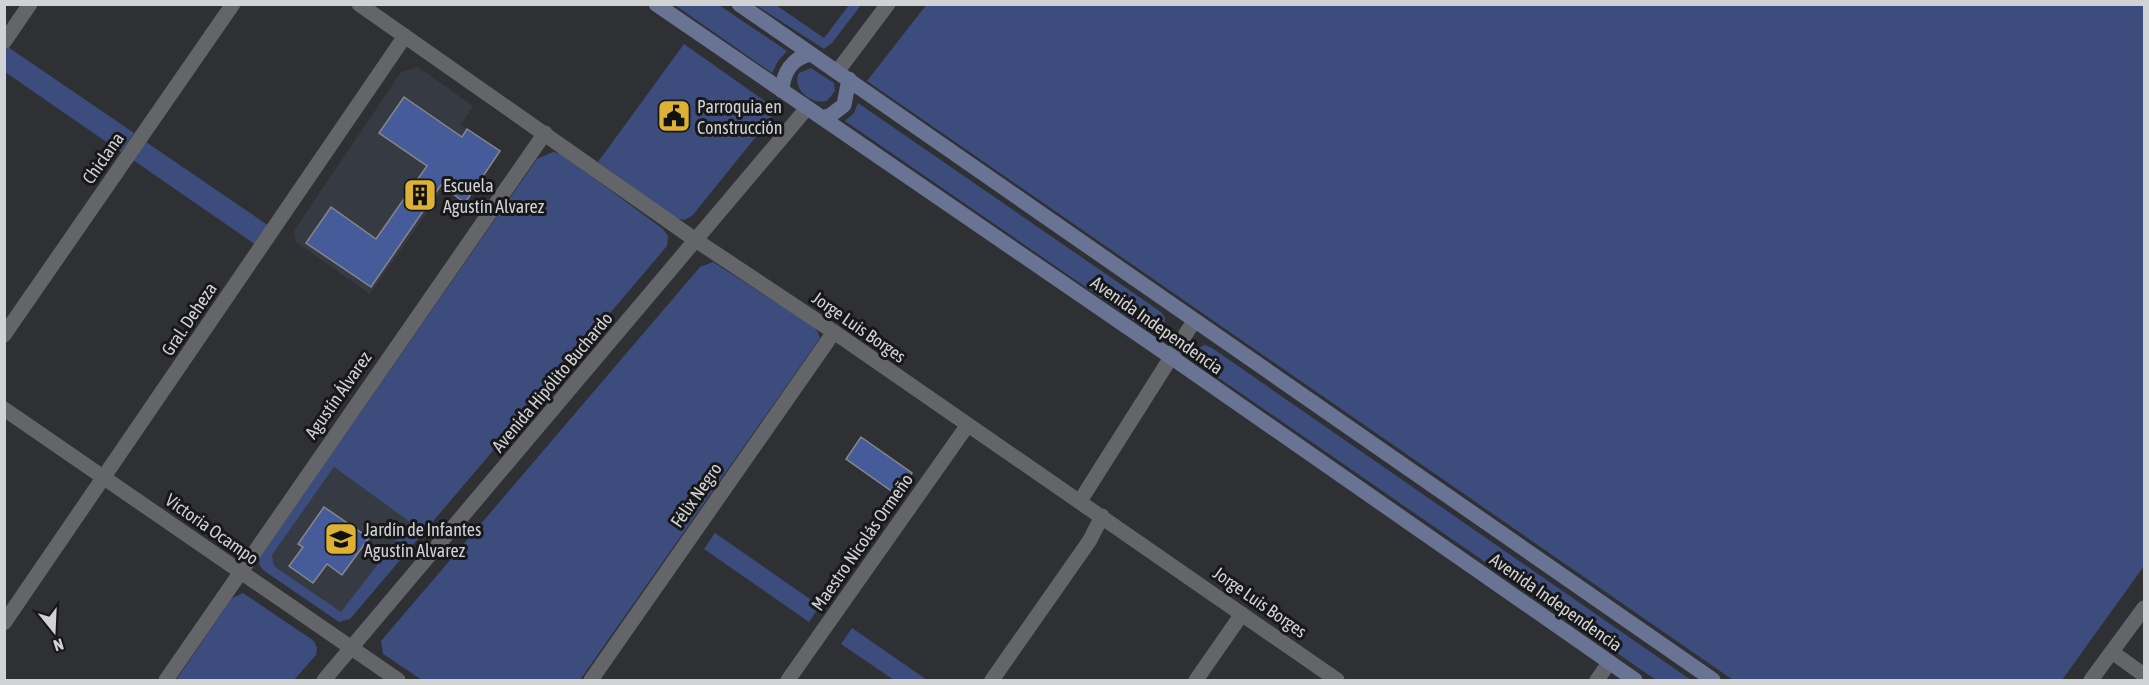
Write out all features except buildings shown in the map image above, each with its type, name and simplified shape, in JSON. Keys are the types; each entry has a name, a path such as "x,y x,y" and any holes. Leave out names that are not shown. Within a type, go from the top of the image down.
{"main road":[{"name":"Avenida Independencia","path":"656,4 1171,357 1635,681"},
{"name":"Avenida Independencia","path":"739,4 1713,681"},
{"path":"782,91 785,73 791,64 811,54"},
{"path":"822,118 844,105 843,76"}],"street":[{"path":"4,42 30,4"},
{"name":"Chiclana","path":"4,335 233,4"},
{"name":"Jorge Luis Borges","path":"359,4 697,241 1102,516 1337,681"},
{"path":"843,76 888,4"},
{"name":"Gral. Deheza","path":"4,623 405,36"},
{"name":"Avenida Hipólito Buchardo","path":"324,681 807,108"},
{"name":"Agustín Álvarez","path":"166,681 545,133"},
{"path":"1080,501 1194,321"},
{"name":"Félix Negro","path":"591,681 834,332"},
{"name":"Victoria Ocampo","path":"4,410 398,681"},
{"name":"Maestro Nicolás Ormeño","path":"788,681 967,426"},
{"path":"992,681 1090,540 1102,516"},
{"path":"2091,681 2145,608"},
{"path":"1196,681 1242,614"},
{"path":"2112,652 2145,675"},
{"path":"1597,681 1609,663"}],"shaded area":[{"path":"927,4 2144,5 2144,566 2062,680 1733,680 867,81"},
{"path":"675,5 719,5 787,51 778,61 772,73"},
{"path":"756,5 776,5 824,38 849,5 861,5 832,43 824,49"},
{"path":"684,44 766,102 771,118 692,216 684,220 675,218 598,162"},
{"path":"8,47 134,133 121,152 5,72 5,52"},
{"path":"418,67 473,106 461,125 500,151 465,203 444,188 370,294 296,242 294,231 401,72"},
{"path":"811,68 834,83 835,91 827,101 815,101 800,90 797,79 799,73"},
{"path":"858,103 1161,312 1165,318 1164,328 1158,332 1148,330 845,121 854,113"},
{"path":"146,142 269,226 256,245 133,160"},
{"path":"553,152 561,154 663,229 668,236 667,246 350,619 339,622 263,570 259,564 260,557 537,159","holes":["334,467 410,522 341,612 274,566 272,555"]},
{"path":"713,262 816,328 820,338 580,680 422,680 383,654 381,641 700,267"},
{"path":"1205,345 1691,680 1656,680 1200,365 1195,354 1197,349"},
{"name":"Jardín de Infantes Agustín Alvarez","path":"334,467 410,522 341,613 274,566 272,555"},
{"path":"715,533 820,606 809,622 704,549"},
{"path":"243,593 314,641 317,648 316,655 294,680 176,680 232,598"},
{"path":"852,628 927,680 894,680 841,644"}],"place":[{"name":"Parroquia en Construcción","path":"674,116"},
{"name":"Escuela Agustín Alvarez","path":"420,195"},
{"name":"Jardín de Infantes Agustín Alvarez","path":"341,539"}]}
